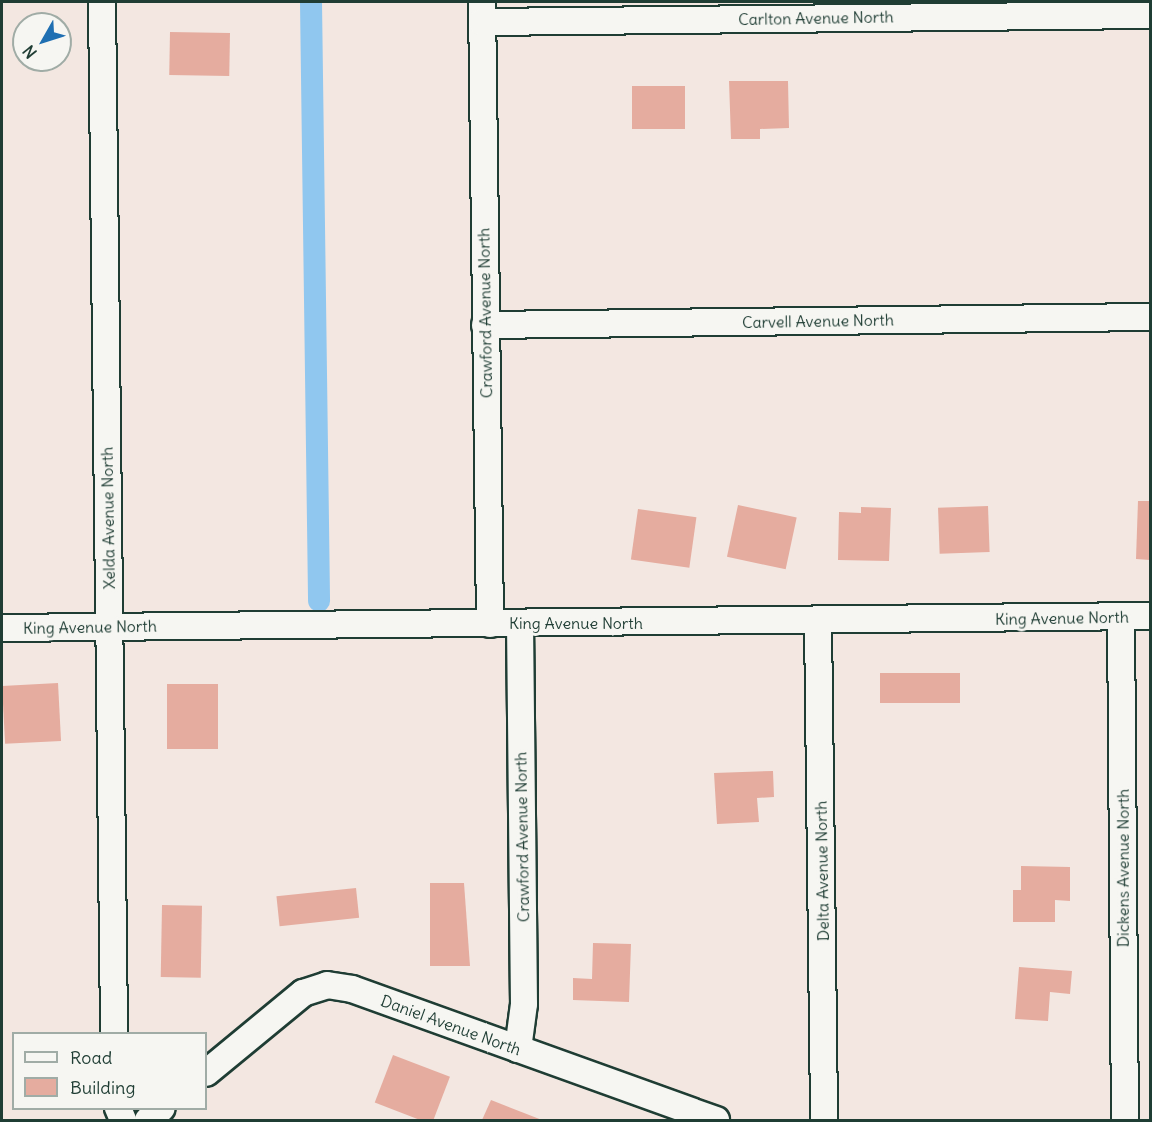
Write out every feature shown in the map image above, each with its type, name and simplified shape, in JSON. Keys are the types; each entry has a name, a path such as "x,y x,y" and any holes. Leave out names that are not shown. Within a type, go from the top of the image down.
{"street":[{"name":"Xelda Avenue North","path":"102,2 114,1032"},
{"name":"Carlton Avenue North","path":"482,12 1150,15"},
{"name":"Crawford Avenue North","path":"482,12 490,624"},
{"name":"Carvell Avenue North","path":"485,325 1150,317"},
{"name":"Dickens Avenue North","path":"1121,616 1125,1120"},
{"name":"King Avenue North","path":"2,628 1150,616"},
{"name":"Delta Avenue North","path":"818,621 824,1120"},
{"name":"Crawford Avenue North","path":"518,1049 524,1004 520,624"},
{"name":"Daniel Avenue North","path":"207,1072 303,993 327,986 352,989 716,1120"},
{"path":"148,1120 160,1110"}],"building":[{"path":"170,32 230,33 229,76 169,75"},
{"path":"729,81 788,81 789,128 760,129 760,139 731,139"},
{"path":"632,86 685,86 685,129 632,129"},
{"path":"1138,501 1150,501 1150,560 1136,559"},
{"path":"738,505 797,517 786,569 727,557"},
{"path":"988,506 990,552 940,554 938,508"},
{"path":"861,507 891,508 889,561 838,560 839,512 861,513"},
{"path":"638,509 696,517 689,568 631,560"},
{"path":"880,673 960,673 960,703 880,703"},
{"path":"58,683 61,741 5,744 2,686"},
{"path":"167,684 218,684 218,749 167,749"},
{"path":"773,771 774,797 757,798 759,822 717,824 714,773"},
{"path":"1021,866 1070,867 1070,901 1055,900 1055,922 1013,922 1013,890 1021,890"},
{"path":"430,883 464,883 470,966 430,966"},
{"path":"356,888 359,918 280,926 276,896"},
{"path":"162,905 202,906 201,978 161,977"},
{"path":"593,943 631,944 629,1002 573,1000 573,978 592,979"},
{"path":"1019,967 1072,971 1070,994 1050,992 1048,1021 1015,1019"},
{"path":"393,1055 450,1077 433,1120 420,1120 375,1103"},
{"path":"491,1100 542,1120 482,1120"}],"waterway":[{"path":"311,2 319,601"}]}
